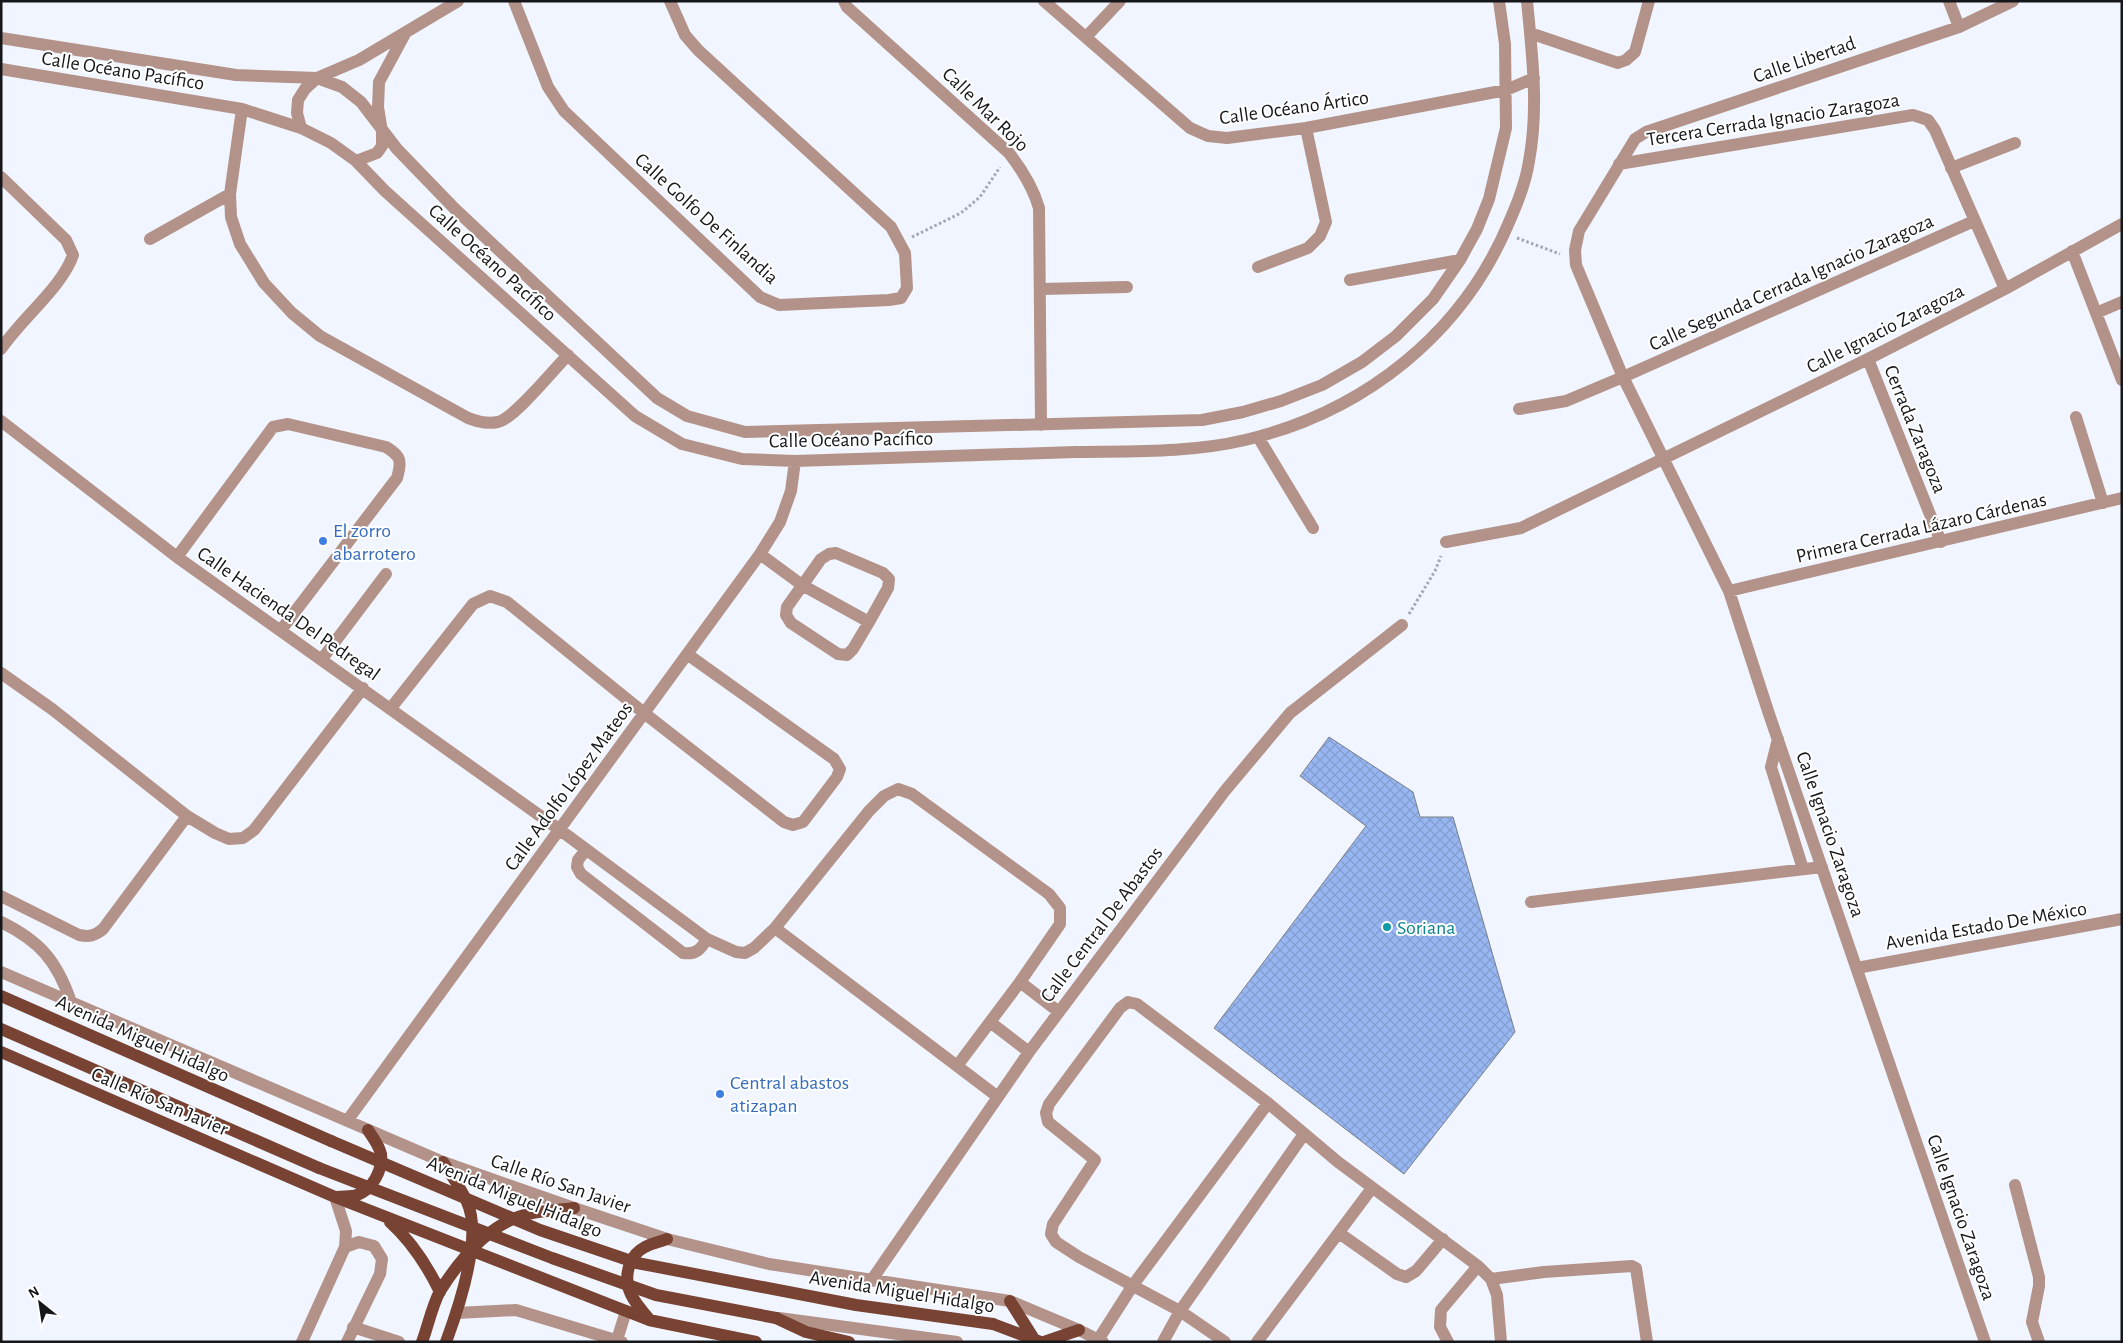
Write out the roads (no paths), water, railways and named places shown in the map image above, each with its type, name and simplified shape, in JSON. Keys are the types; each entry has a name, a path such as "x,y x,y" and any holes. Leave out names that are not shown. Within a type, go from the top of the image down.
{"main road":[{"name":"Avenida Miguel Hidalgo","path":"1,996 331,1141 540,1230 637,1263 856,1304 993,1324 1040,1341"},
{"name":"Avenida Miguel Hidalgo","path":"1,1029 319,1168 552,1258 656,1295 776,1318"},
{"name":"Calle Río San Javier","path":"1,1052 335,1197 626,1311 650,1320 756,1342"},
{"path":"335,1197 357,1195 367,1190 376,1179 381,1164 380,1154 368,1130"},
{"path":"443,1162 467,1202 473,1231 461,1302 446,1342"},
{"path":"422,1342 440,1292 470,1251 498,1227 510,1220 523,1215 574,1208"},
{"path":"384,1217 414,1248 428,1268 440,1292"},
{"path":"650,1320 635,1303 628,1289 627,1271 633,1256 645,1247 667,1239"},
{"path":"1010,1301 1040,1341 1079,1330"},
{"path":"776,1318 806,1332 849,1342"}],"street":[{"path":"301,128 297,113 298,100 305,89 317,78 360,60 458,1"},
{"name":"Calle Golfo De Finlandia","path":"514,1 548,88 564,111 760,297 779,304 901,298 907,288 906,253 891,226 698,50 685,35 670,1"},
{"name":"Calle Mar Rojo","path":"844,1 847,7 1009,153 1024,172 1034,191 1039,208 1041,425"},
{"name":"Calle Océano Ártico","path":"1044,1 1190,128 1208,136 1227,138 1306,128 1506,90 1534,78"},
{"path":"1086,37 1120,1"},
{"name":"Calle Océano Pacífico","path":"1,38 236,74 317,78 342,87 361,102 382,132 455,209 657,398 687,416 745,432 1041,425 1202,420 1243,412 1282,401 1322,385 1354,367 1396,336 1433,299 1460,260 1489,199 1506,128 1505,44 1499,1"},
{"name":"Calle Océano Pacífico","path":"1,69 242,109 301,128 331,143 356,161 385,192 635,416 682,444 742,459 795,461 1160,450 1204,446 1258,437 1321,415 1367,390 1405,362 1445,326 1472,290 1498,250 1517,203 1529,162 1534,115 1534,78 1527,1"},
{"path":"1530,33 1618,63 1626,60 1635,52 1649,1"},
{"path":"1949,1 1959,27"},
{"name":"Calle Libertad","path":"1619,164 1635,139 1646,132 1959,27 2013,1"},
{"path":"356,161 377,153 382,146 378,107 379,82 408,30"},
{"path":"242,109 230,194 231,217 240,244 264,284 292,313 320,336 468,418 485,424 501,422 514,412 568,355"},
{"name":"Tercera Cerrada Ignacio Zaragoza","path":"1619,164 1913,115 1928,120 1935,130 2005,289"},
{"path":"1258,267 1308,248 1320,236 1326,222 1306,128"},
{"path":"1951,168 2015,144"},
{"name":"Calle Ignacio Zaragoza","path":"1619,164 1579,231 1575,250 1576,265 1623,377 1662,460 1729,591 1985,1342"},
{"path":"1,177 66,240 73,255 68,269 21,322 1,349"},
{"path":"150,239 230,194"},
{"name":"Calle Segunda Cerrada Ignacio Zaragoza","path":"1519,410 1566,401 1974,221"},
{"name":"Calle Ignacio Zaragoza","path":"1662,460 2005,289 2122,224"},
{"path":"2072,251 2122,380"},
{"path":"1350,280 1460,260"},
{"path":"1040,289 1127,287"},
{"path":"2096,313 2122,302"},
{"name":"Cerrada Zaragoza","path":"1868,358 1941,542"},
{"path":"2076,417 2103,503"},
{"name":"Calle Hacienda Del Pedregal","path":"1,420 177,557 391,708 707,938 736,952 745,953 754,948 774,928"},
{"path":"177,557 273,427 288,424 386,447 397,454 401,466 397,478 281,630"},
{"path":"1258,437 1313,528"},
{"path":"1446,542 1521,528 1662,460"},
{"name":"Calle Adolfo López Mateos","path":"347,1122 760,554 780,522 791,490 795,461"},
{"name":"Primera Cerrada Lázaro Cárdenas","path":"1729,591 2122,498"},
{"path":"836,553 883,573 889,579 888,588 869,622 854,649 847,655 838,654 792,623 786,615 787,607 821,559 829,554 836,553"},
{"path":"760,554 802,585 869,622"},
{"path":"322,659 386,574"},
{"path":"391,708 473,604 490,596 507,602 644,713 784,822 793,825 803,822 837,777 840,769 834,759 687,654"},
{"name":"Calle Central De Abastos","path":"871,1281 1029,1052 1224,792 1290,713 1402,625"},
{"path":"1,673 52,709 187,816 229,839 243,838 254,830 363,688"},
{"path":"1778,739 1771,767 1803,869"},
{"path":"957,1066 1020,982 1060,924 1060,908 1042,888 912,794 898,789 884,796 869,811 774,928 998,1097"},
{"path":"1,896 79,935 88,937 96,935 103,929 187,816"},
{"path":"586,850 578,860 577,867 581,874 683,953 691,954 701,948 707,938"},
{"path":"1531,902 1822,867"},
{"name":"Avenida Estado De México","path":"1856,968 2122,919"},
{"path":"1,922 20,931 56,965 71,1002"},
{"name":"Calle Río San Javier","path":"1,972 443,1162 574,1208 667,1239 769,1264 1010,1301 1101,1341"},
{"path":"1020,982 1059,1012"},
{"path":"1225,1342 1180,1311 1079,1257 1056,1242 1050,1234 1053,1224 1095,1160 1048,1122 1046,1113 1049,1104 1120,1008 1128,1002 1137,1004 1268,1103 1372,1188 1478,1266 1491,1279 1497,1295 1501,1342"},
{"path":"990,1022 1029,1052"},
{"path":"1101,1341 1133,1285 1268,1103"},
{"path":"1163,1342 1180,1311 1304,1134"},
{"path":"2015,1185 2039,1277 2032,1322 2038,1342"},
{"path":"1257,1342 1372,1188"},
{"path":"302,1342 345,1247 346,1231 335,1197"},
{"path":"1339,1233 1397,1274 1406,1277 1416,1271 1443,1239"},
{"path":"345,1247 359,1242 374,1246 382,1259 380,1274 353,1326 347,1342"},
{"path":"1448,1342 1440,1327 1441,1310 1478,1266"},
{"path":"1491,1279 1544,1272 1636,1268 1647,1342"},
{"path":"457,1314 516,1310 620,1341 626,1311"},
{"name":"Avenida Miguel Hidalgo","path":"776,1318 957,1342"},
{"path":"353,1326 399,1342"}],"place":[{"name":"El zorro abarrotero","path":"323,541"},
{"name":"Soriana","path":"1387,927"},
{"name":"Central abastos atizapan","path":"720,1094"}]}
